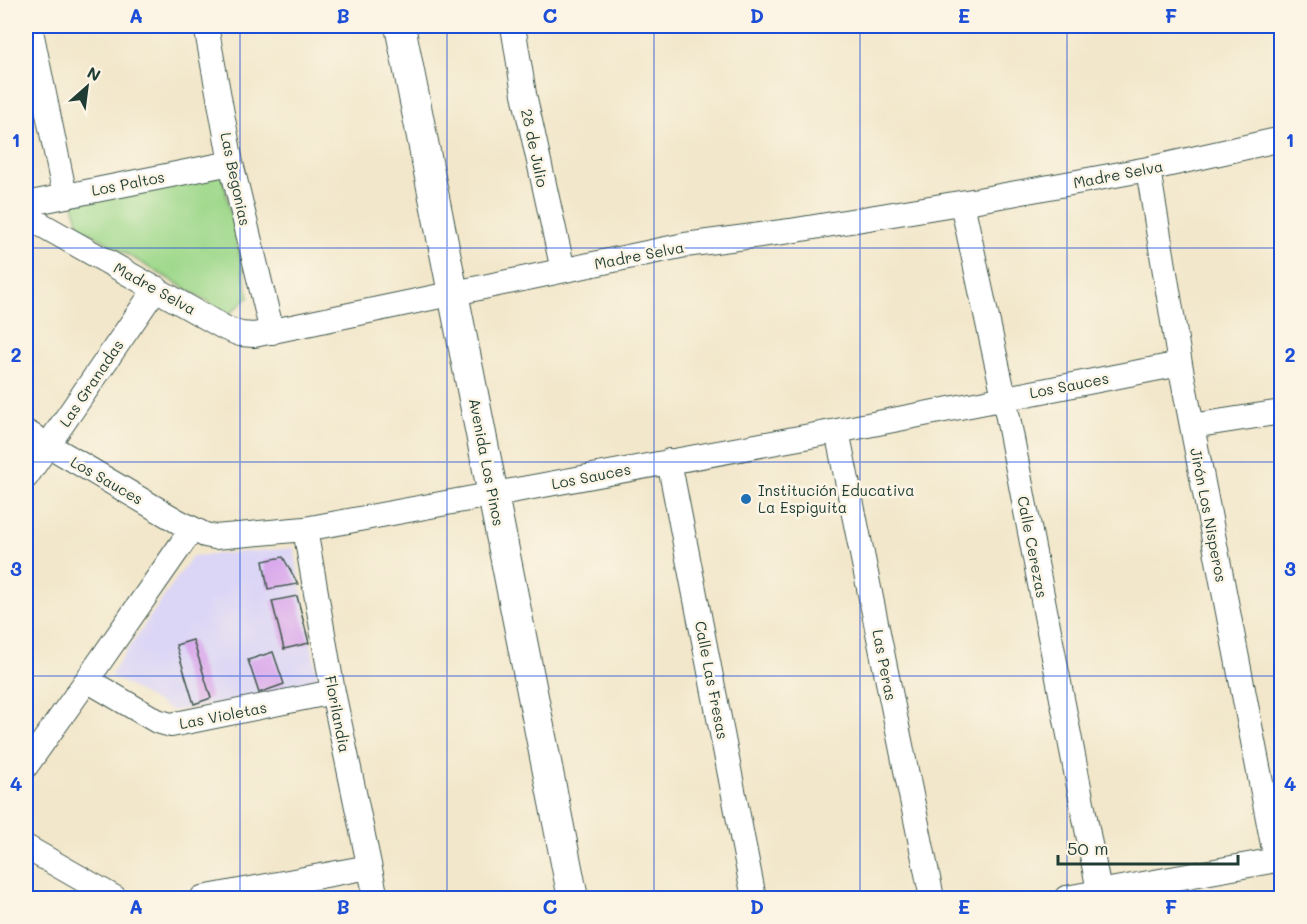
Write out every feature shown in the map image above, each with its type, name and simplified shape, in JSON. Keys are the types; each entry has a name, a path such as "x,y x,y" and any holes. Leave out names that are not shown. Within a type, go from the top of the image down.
{"street":[{"path":"30,26 65,196"},
{"name":"Las Begonias","path":"206,26 231,163 272,332"},
{"name":"Avenida Los Pinos","path":"400,26 573,898"},
{"name":"28 de Julio","path":"513,26 524,94 563,270"},
{"name":"Madre Selva","path":"26,216 225,328 240,334 254,335 685,245 790,231 1148,169 1281,139"},
{"name":"Los Paltos","path":"26,204 231,163"},
{"name":"Jirón Los Nisperos","path":"1148,169 1180,364 1279,859"},
{"name":"Calle Cerezas","path":"962,202 1004,397 1100,891"},
{"name":"Las Granadas","path":"26,477 156,288"},
{"name":"Los Sauces","path":"26,432 192,529 215,537 305,529 837,431 1180,364"},
{"path":"1192,426 1281,412"},
{"name":"Las Peras","path":"837,431 932,898"},
{"name":"Calle Las Fresas","path":"669,461 754,898"},
{"path":"26,766 192,529"},
{"name":"Florilandia","path":"305,529 333,692 376,898"},
{"name":"Las Violetas","path":"87,680 157,721 171,725 333,692"},
{"path":"26,848 115,898"},
{"path":"1066,898 1100,891 1127,893 1279,859"},
{"path":"202,898 369,867"}],"shaded area":[{"path":"294,548 319,687 172,711 110,675 192,556"}],"green space":[{"path":"222,174 249,297 229,314 80,227 72,202"}],"building":[{"path":"283,557 298,584 268,589 263,561"},
{"path":"297,596 309,643 284,649 272,601"},
{"path":"193,640 211,698 194,704 176,645"},
{"path":"273,652 284,684 259,693 248,660"}],"place":[{"name":"Institución Educativa La Espiguita","path":"746,499"}]}
